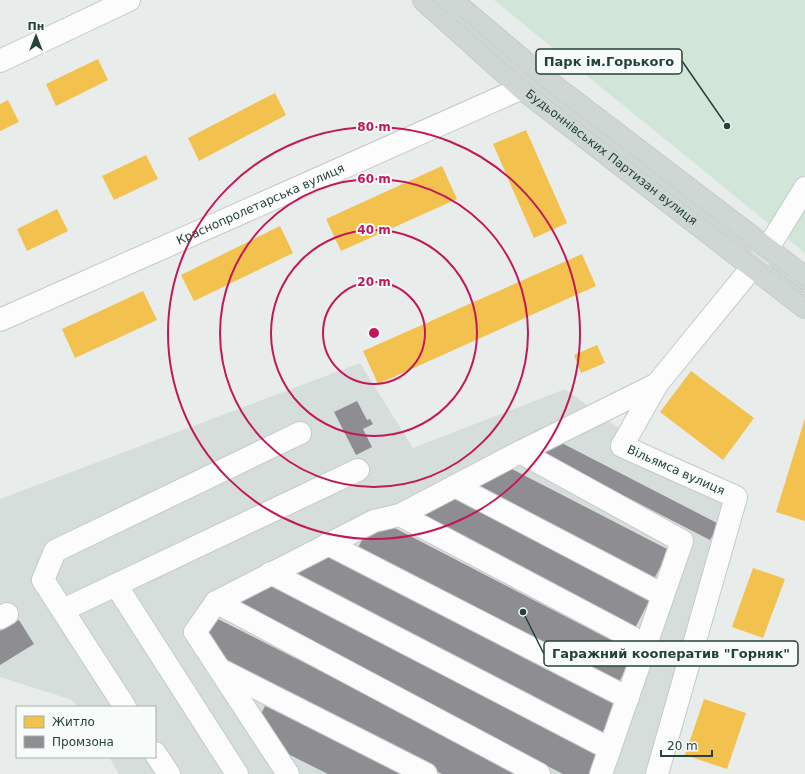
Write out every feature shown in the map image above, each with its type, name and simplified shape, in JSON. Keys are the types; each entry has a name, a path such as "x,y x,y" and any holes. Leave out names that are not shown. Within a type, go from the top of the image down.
{"main road":[{"name":"Будьоннівських Партизан вулиця","path":"424,0 522,88 805,307"},
{"name":"Будьоннівських Партизан вулиця","path":"451,0 543,78 768,248 805,278"}],"street":[{"path":"0,61 129,0"},
{"name":"Краснопролетарська вулиця","path":"0,320 543,78"},
{"name":"Вільямса вулиця","path":"657,774 736,497 622,446 657,384 768,248 803,196"},
{"path":"305,774 284,768 195,632 216,602 374,521 400,515 520,452 657,384"},
{"path":"124,706 43,580 55,551 300,433"},
{"path":"520,452 682,541 601,774"},
{"path":"63,610 358,470"},
{"path":"455,486 663,595"},
{"path":"400,515 646,645"},
{"path":"328,544 628,698"},
{"path":"271,573 610,749"},
{"path":"116,585 237,774"},
{"path":"216,602 539,774"},
{"path":"220,670 426,774"},
{"path":"156,754 169,774"}],"shaded area":[{"path":"360,363 413,448 565,389 739,515 651,774 119,774 110,758 156,758 156,706 76,706 72,700 0,677 0,499"}],"green space":[{"path":"494,0 805,0 805,253"}],"building: Житло":[{"path":"98,59 108,80 56,106 46,84"},
{"path":"275,93 286,115 199,161 188,138"},
{"path":"8,100 19,122 0,131 0,104"},
{"path":"526,130 567,223 534,238 493,144"},
{"path":"146,155 158,179 114,200 102,176"},
{"path":"442,166 457,199 341,251 326,219"},
{"path":"57,209 68,231 27,251 17,229"},
{"path":"280,226 293,253 194,301 181,275"},
{"path":"582,254 596,286 378,384 363,351"},
{"path":"143,291 157,320 75,358 62,329"},
{"path":"597,345 605,363 581,373 574,355"},
{"path":"691,371 754,418 723,460 660,412"},
{"path":"805,418 805,521 776,512"},
{"path":"753,568 785,579 763,638 732,627"},
{"path":"704,699 746,713 727,769 685,755"}],"building: Промзона":[{"path":"357,401 367,420 370,419 373,424 363,429 372,447 356,455 334,412"},
{"path":"552,438 719,524 710,540 543,454"},
{"path":"508,467 669,550 653,581 477,490 481,482"},
{"path":"449,496 650,599 634,630 423,520 430,506"},
{"path":"387,524 634,652 618,684 357,550 363,538"},
{"path":"327,555 617,705 601,735 296,578 301,569"},
{"path":"265,581 601,755 591,774 563,774 236,605 241,596"},
{"path":"216,618 524,774 442,774 217,660 208,633"},
{"path":"19,620 34,644 0,665 0,631"},
{"path":"265,706 404,774 328,774 282,751 259,718"}],"tram line":[{"path":"433,0 529,84 805,297"},
{"path":"461,17 536,82 805,288"}],"place":[{"name":"Парк iм.Горького","path":"727,126"},
{"name":"Гаражний кооператив \"Горняк\"","path":"523,612"}]}
